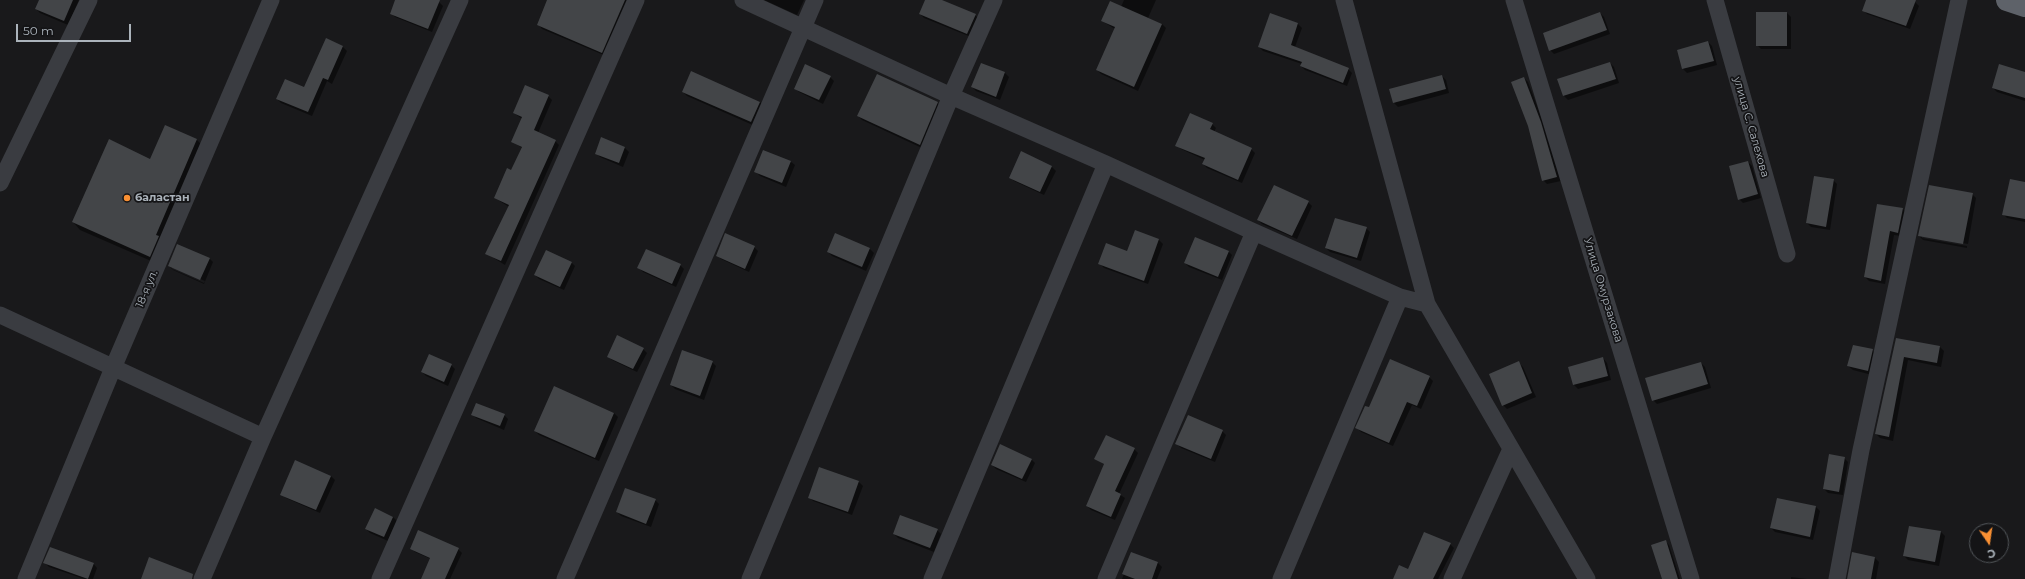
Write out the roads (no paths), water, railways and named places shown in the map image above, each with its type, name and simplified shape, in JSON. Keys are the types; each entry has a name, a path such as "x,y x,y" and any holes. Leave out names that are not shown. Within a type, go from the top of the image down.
{"highway":[{"path":"2007,0 2025,6"}],"street":[{"path":"0,184 89,0"},
{"name":"18-я ул.","path":"26,579 112,368 271,0"},
{"path":"202,579 460,0"},
{"path":"380,579 636,0"},
{"path":"743,0 951,96 1106,164 1254,232 1400,296 1427,304"},
{"path":"565,579 815,0"},
{"path":"750,579 951,96 994,0"},
{"path":"1344,0 1427,304 1588,579"},
{"name":"Улица Омурзакова","path":"1514,0 1691,579"},
{"name":"улица С. Салехова","path":"1715,0 1787,254"},
{"path":"1837,579 1863,443 1959,0"},
{"path":"932,579 1106,164"},
{"path":"1106,579 1254,232"},
{"path":"1281,579 1400,296"},
{"path":"0,315 264,437"},
{"path":"1452,579 1511,449"}],"place":[{"name":"баластан","path":"127,198"}]}
